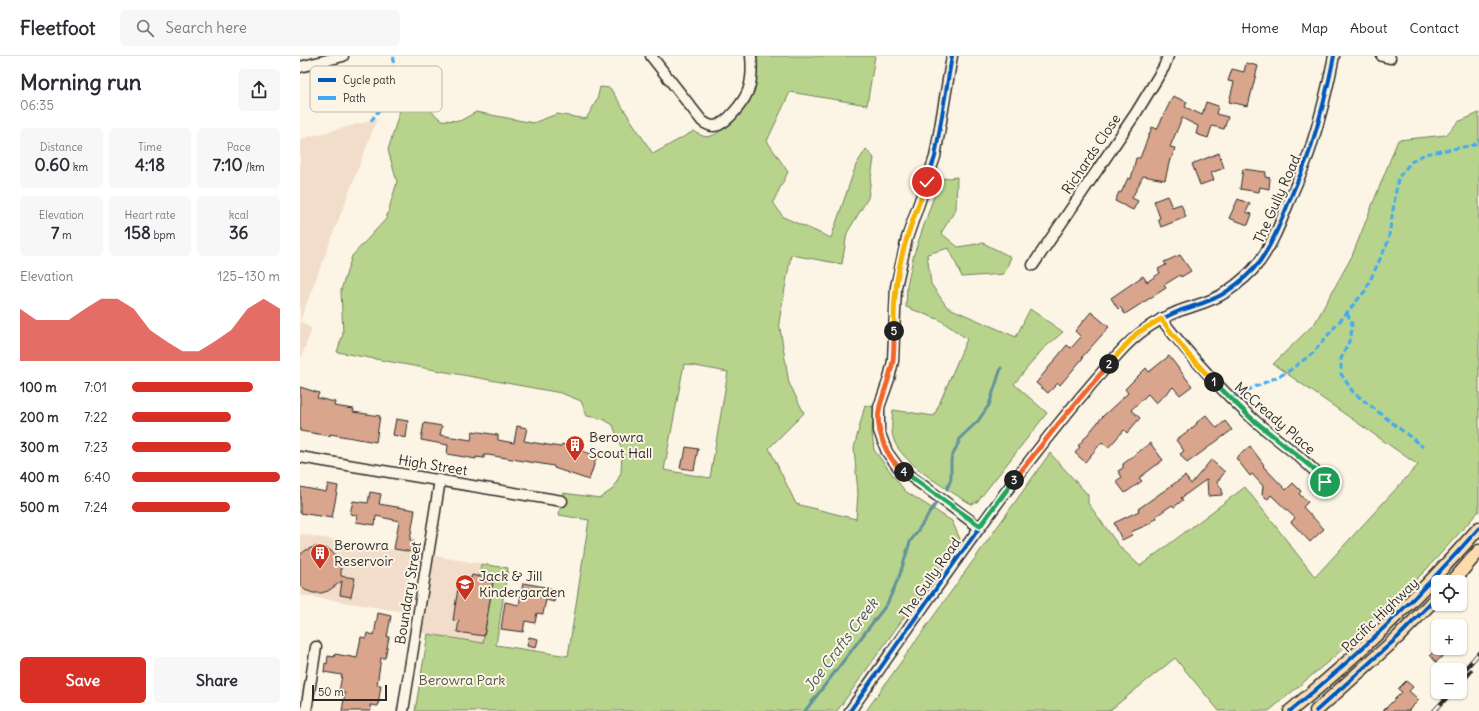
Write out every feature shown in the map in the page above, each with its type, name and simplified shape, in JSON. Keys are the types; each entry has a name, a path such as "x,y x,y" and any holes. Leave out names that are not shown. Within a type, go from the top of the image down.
{"main road":[{"name":"Pacific Highway","path":"1290,711 1390,623 1439,573 1479,528"},
{"path":"1458,575 1479,551"},
{"name":"Pacific Highway","path":"1316,711 1398,637 1431,603"}],"street":[{"path":"300,67 343,56"},
{"path":"651,56 702,122 713,126 718,125 725,120 746,97 751,77 751,56"},
{"path":"952,56 935,157 907,238 896,287 893,361 889,379 879,407 879,431 887,452 898,467 980,526"},
{"name":"Richards Close","path":"1033,265 1136,113 1164,67 1168,56"},
{"name":"The Gully Road","path":"850,711 980,526 1042,444 1137,333 1161,319 1224,294 1242,280 1258,263 1271,244 1310,150 1334,56"},
{"name":"McCready Place","path":"1161,319 1188,354 1217,386 1251,418 1315,470 1325,482"},
{"name":"High Street","path":"300,457 562,501"},
{"name":"Boundary Street","path":"403,711 440,480"},
{"path":"306,711 316,647"}],"shaded area":[{"path":"377,119 300,321 300,139"},
{"path":"300,321 312,329 300,361"},
{"path":"300,534 413,553 404,612 300,595"},
{"name":"Jack & Jill Kindergarden","path":"434,556 508,568 496,645 422,633"}],"green space":[{"name":"Berowra Park","path":"755,56 875,56 867,105 790,92 767,141 788,172 773,202 783,217 831,238 856,165 866,149 874,158 868,198 847,233 842,264 791,255 779,322 789,383 804,413 769,448 796,504 856,519 858,494 854,448 865,405 874,407 872,432 874,450 905,491 952,521 960,539 837,711 415,711 428,634 483,643 493,582 484,581 485,578 479,577 481,564 508,568 496,645 568,656 589,520 559,515 563,493 600,498 613,489 621,473 622,450 613,425 603,419 587,416 581,401 561,393 337,352 343,334 341,290 352,256 386,219 397,182 388,150 399,112 432,112 441,120 460,121 476,112 533,123 557,114 586,119 597,100 600,87 610,88 653,154 694,131 702,136 709,137 721,131 747,103 752,84","holes":["684,364 728,372 710,478 664,470"]},
{"path":"1479,113 1479,511 1424,572 1335,656 1269,711 1219,711 1175,658 1109,711 866,711 1050,453 1088,495 1088,503 1119,546 1140,566 1245,487 1315,577 1418,465 1273,364 1315,323 1352,256 1398,140 1446,135 1458,122"},
{"path":"957,177 956,209 941,233 958,247 983,243 1011,257 1004,274 962,277 949,248 927,254 931,284 947,307 1016,337 1030,309 1063,332 1042,350 1014,384 1047,413 977,502 971,504 918,469 901,452 893,439 892,431 893,410 934,416 967,339 940,320 906,307 907,285 914,254 940,179"}],"building":[{"path":"1246,63 1258,66 1248,106 1229,102 1234,82 1228,81 1232,69 1244,72"},
{"path":"1173,96 1187,102 1185,107 1202,115 1206,102 1218,106 1216,114 1228,117 1224,129 1212,126 1208,138 1196,134 1198,126 1182,118 1170,147 1175,148 1171,160 1170,159 1165,180 1143,176 1132,198 1138,201 1133,210 1115,201 1119,192 1121,193 1128,178 1131,179 1136,158 1140,158 1152,127 1157,129"},
{"path":"1219,153 1224,168 1211,173 1214,180 1200,185 1192,164"},
{"path":"1243,169 1266,172 1265,177 1270,178 1269,189 1260,187 1259,192 1240,189"},
{"path":"1167,196 1172,207 1181,204 1186,217 1161,227 1158,219 1160,218 1154,201"},
{"path":"1238,199 1250,204 1246,212 1252,214 1248,225 1229,218"},
{"path":"1180,255 1191,271 1181,277 1180,275 1164,285 1166,288 1125,314 1120,307 1118,309 1111,298 1143,276 1147,282 1160,273 1158,269 1166,265 1164,262"},
{"path":"1091,312 1109,327 1082,357 1083,358 1060,385 1058,383 1048,393 1036,383 1067,345 1071,348 1081,337 1075,331"},
{"path":"1169,356 1192,386 1180,395 1173,387 1156,403 1148,394 1131,410 1140,418 1127,433 1124,430 1108,448 1102,442 1085,462 1075,453 1080,447 1078,446 1103,416 1128,393 1125,389 1146,368 1149,372"},
{"path":"300,387 319,393 317,398 335,402 334,406 354,409 353,412 380,416 376,442 330,434 330,436 300,431"},
{"path":"1206,415 1217,428 1225,421 1232,430 1187,463 1180,454 1184,451 1176,440"},
{"path":"396,419 408,421 406,438 393,435"},
{"path":"424,423 442,426 440,435 471,440 473,431 498,435 498,440 514,443 517,426 527,428 524,441 560,447 562,444 597,456 589,480 554,468 554,466 488,455 484,455 484,458 476,457 476,459 447,454 448,445 421,440"},
{"path":"1150,443 1163,460 1139,478 1142,481 1125,493 1116,481 1122,477 1118,471 1123,468 1123,464"},
{"path":"1250,446 1264,465 1263,466 1286,490 1293,483 1301,491 1299,494 1308,502 1303,507 1324,529 1310,542 1291,522 1295,518 1271,495 1268,499 1262,495 1263,486 1252,474 1250,476 1236,458"},
{"path":"686,447 698,449 694,470 680,468 682,459 684,459"},
{"path":"1211,460 1225,472 1217,482 1222,489 1222,495 1208,496 1207,479 1181,498 1183,500 1174,507 1172,505 1156,516 1157,518 1149,524 1131,532 1132,535 1122,540 1114,523 1139,511 1138,509 1185,476 1191,484"},
{"path":"328,484 338,486 332,518 300,513 300,487 326,492"},
{"path":"370,492 381,494 379,504 415,510 410,540 414,541 413,552 394,549 399,521 376,516 375,525 356,522 357,515 350,514 353,501 368,503"},
{"name":"Berowra Reservoir","path":"314,547 328,549 334,553 341,567 341,576 355,578 351,597 340,595 342,581 328,591 321,593 313,593 305,590 300,585 300,555 306,550"},
{"path":"472,575 485,578 484,581 493,582 484,636 457,632 459,621 453,620 458,588 464,589 466,578 471,578"},
{"path":"523,583 556,589 554,602 546,600 543,614 537,613 535,623 525,621 523,632 501,629 505,602 519,605"},
{"path":"378,613 391,616 385,658 381,658 377,685 381,685 378,706 370,705 371,711 342,711 345,693 339,692 342,675 324,672 325,663 327,664 328,656 334,657 335,654 357,658 361,637 366,638 367,633 374,635"},
{"path":"529,637 538,639 536,648 527,646"},
{"path":"1431,654 1444,655 1436,662 1430,655"},
{"path":"1406,681 1413,687 1409,691 1419,700 1408,711 1383,711 1402,692 1398,689"}],"waterway":[{"name":"Joe Crafts Creek","path":"947,489 951,479 951,459 961,437 978,421 989,405 1001,368"},
{"name":"Joe Crafts Creek","path":"805,711 887,604 899,577 910,542 935,505"}],"railway":[{"path":"1467,667 1479,653"},
{"path":"1467,676 1471,671"},
{"path":"1434,711 1445,699"}],"marked path":[{"path":"393,66 394,56"},
{"path":"371,121 378,112"},
{"path":"1230,398 1286,373 1313,353 1365,291 1388,242 1398,178 1411,162 1425,154 1474,145 1479,140"},
{"path":"1347,313 1352,324 1351,337 1341,359 1341,374 1353,392 1423,447"}],"cycle path":[{"path":"952,56 935,157 907,238 896,287 893,361 889,379 879,407 879,431 887,452 898,467 979,527"},
{"path":"850,711 946,574 1012,484 1081,396 1118,354 1139,334 1161,319 1209,301 1226,292 1253,270 1260,261 1276,234 1308,157 1324,103 1334,56"},
{"path":"1290,711 1316,690 1389,623 1435,577 1479,528"},
{"path":"1316,711 1398,637 1431,603"}],"place":[{"name":"Berowra Scout Hall","path":"575,462"},
{"name":"Berowra Reservoir","path":"320,570"},
{"name":"Jack & Jill Kindergarden","path":"465,601"}],"route":[{"path":"927,182 907,238 900,267 896,287 893,361 889,379 879,407 879,431 887,452 898,467 909,477 980,526 1042,444 1118,354 1137,333 1161,319 1188,354 1217,386 1251,418 1315,470 1325,482"}]}
